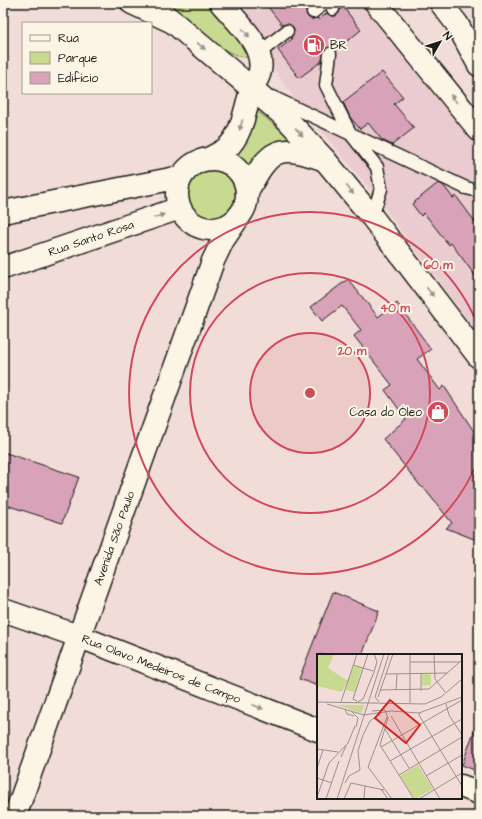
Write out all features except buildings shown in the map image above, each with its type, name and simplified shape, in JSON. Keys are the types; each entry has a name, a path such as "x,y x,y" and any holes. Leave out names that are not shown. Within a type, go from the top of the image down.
{"main road":[{"path":"132,3 175,23"},
{"path":"150,3 282,114 325,160 372,216 479,357"},
{"path":"213,261 210,248 196,225 180,208 177,198 178,187 181,177 188,168 197,162 208,159 227,148 240,130 245,107 260,71 259,53 255,44 221,3"},
{"path":"376,3 479,130"},
{"path":"441,3 479,52"},
{"path":"457,24 479,65"},
{"path":"247,192 266,161 282,150 299,150 325,160"},
{"path":"196,225 208,228 220,228 231,223 240,215 246,204 247,192 244,181 238,170 229,163 208,159"},
{"path":"3,212 181,177"},
{"name":"Rua Santo Rosa","path":"3,268 180,208"},
{"name":"Avenida São Paulo","path":"15,816 213,261 223,240 240,215"},
{"name":"Rua Olavo Medeiros de Campo","path":"3,610 78,636 317,730"},
{"path":"462,786 479,793"}],"lane":[{"path":"313,12 331,5"},
{"path":"259,53 287,31"},
{"path":"330,54 326,85 350,132 378,167 381,189 372,216"},
{"path":"252,88 350,132 466,188 479,191"}],"shaded area":[{"path":"230,3 365,3 479,147 479,336 377,198 293,97"}],"green space":[{"path":"167,3 213,3 252,58 229,52 206,38"},
{"path":"250,105 294,141 282,141 277,144 246,178 236,165 222,157"},
{"path":"217,166 231,176 236,187 235,199 230,209 220,216 210,219 200,217 191,207 189,202 188,192 190,183 200,171"}],"place":[{"name":"BR","path":"314,45"},
{"name":"Casa do Óleo","path":"438,412"}]}
